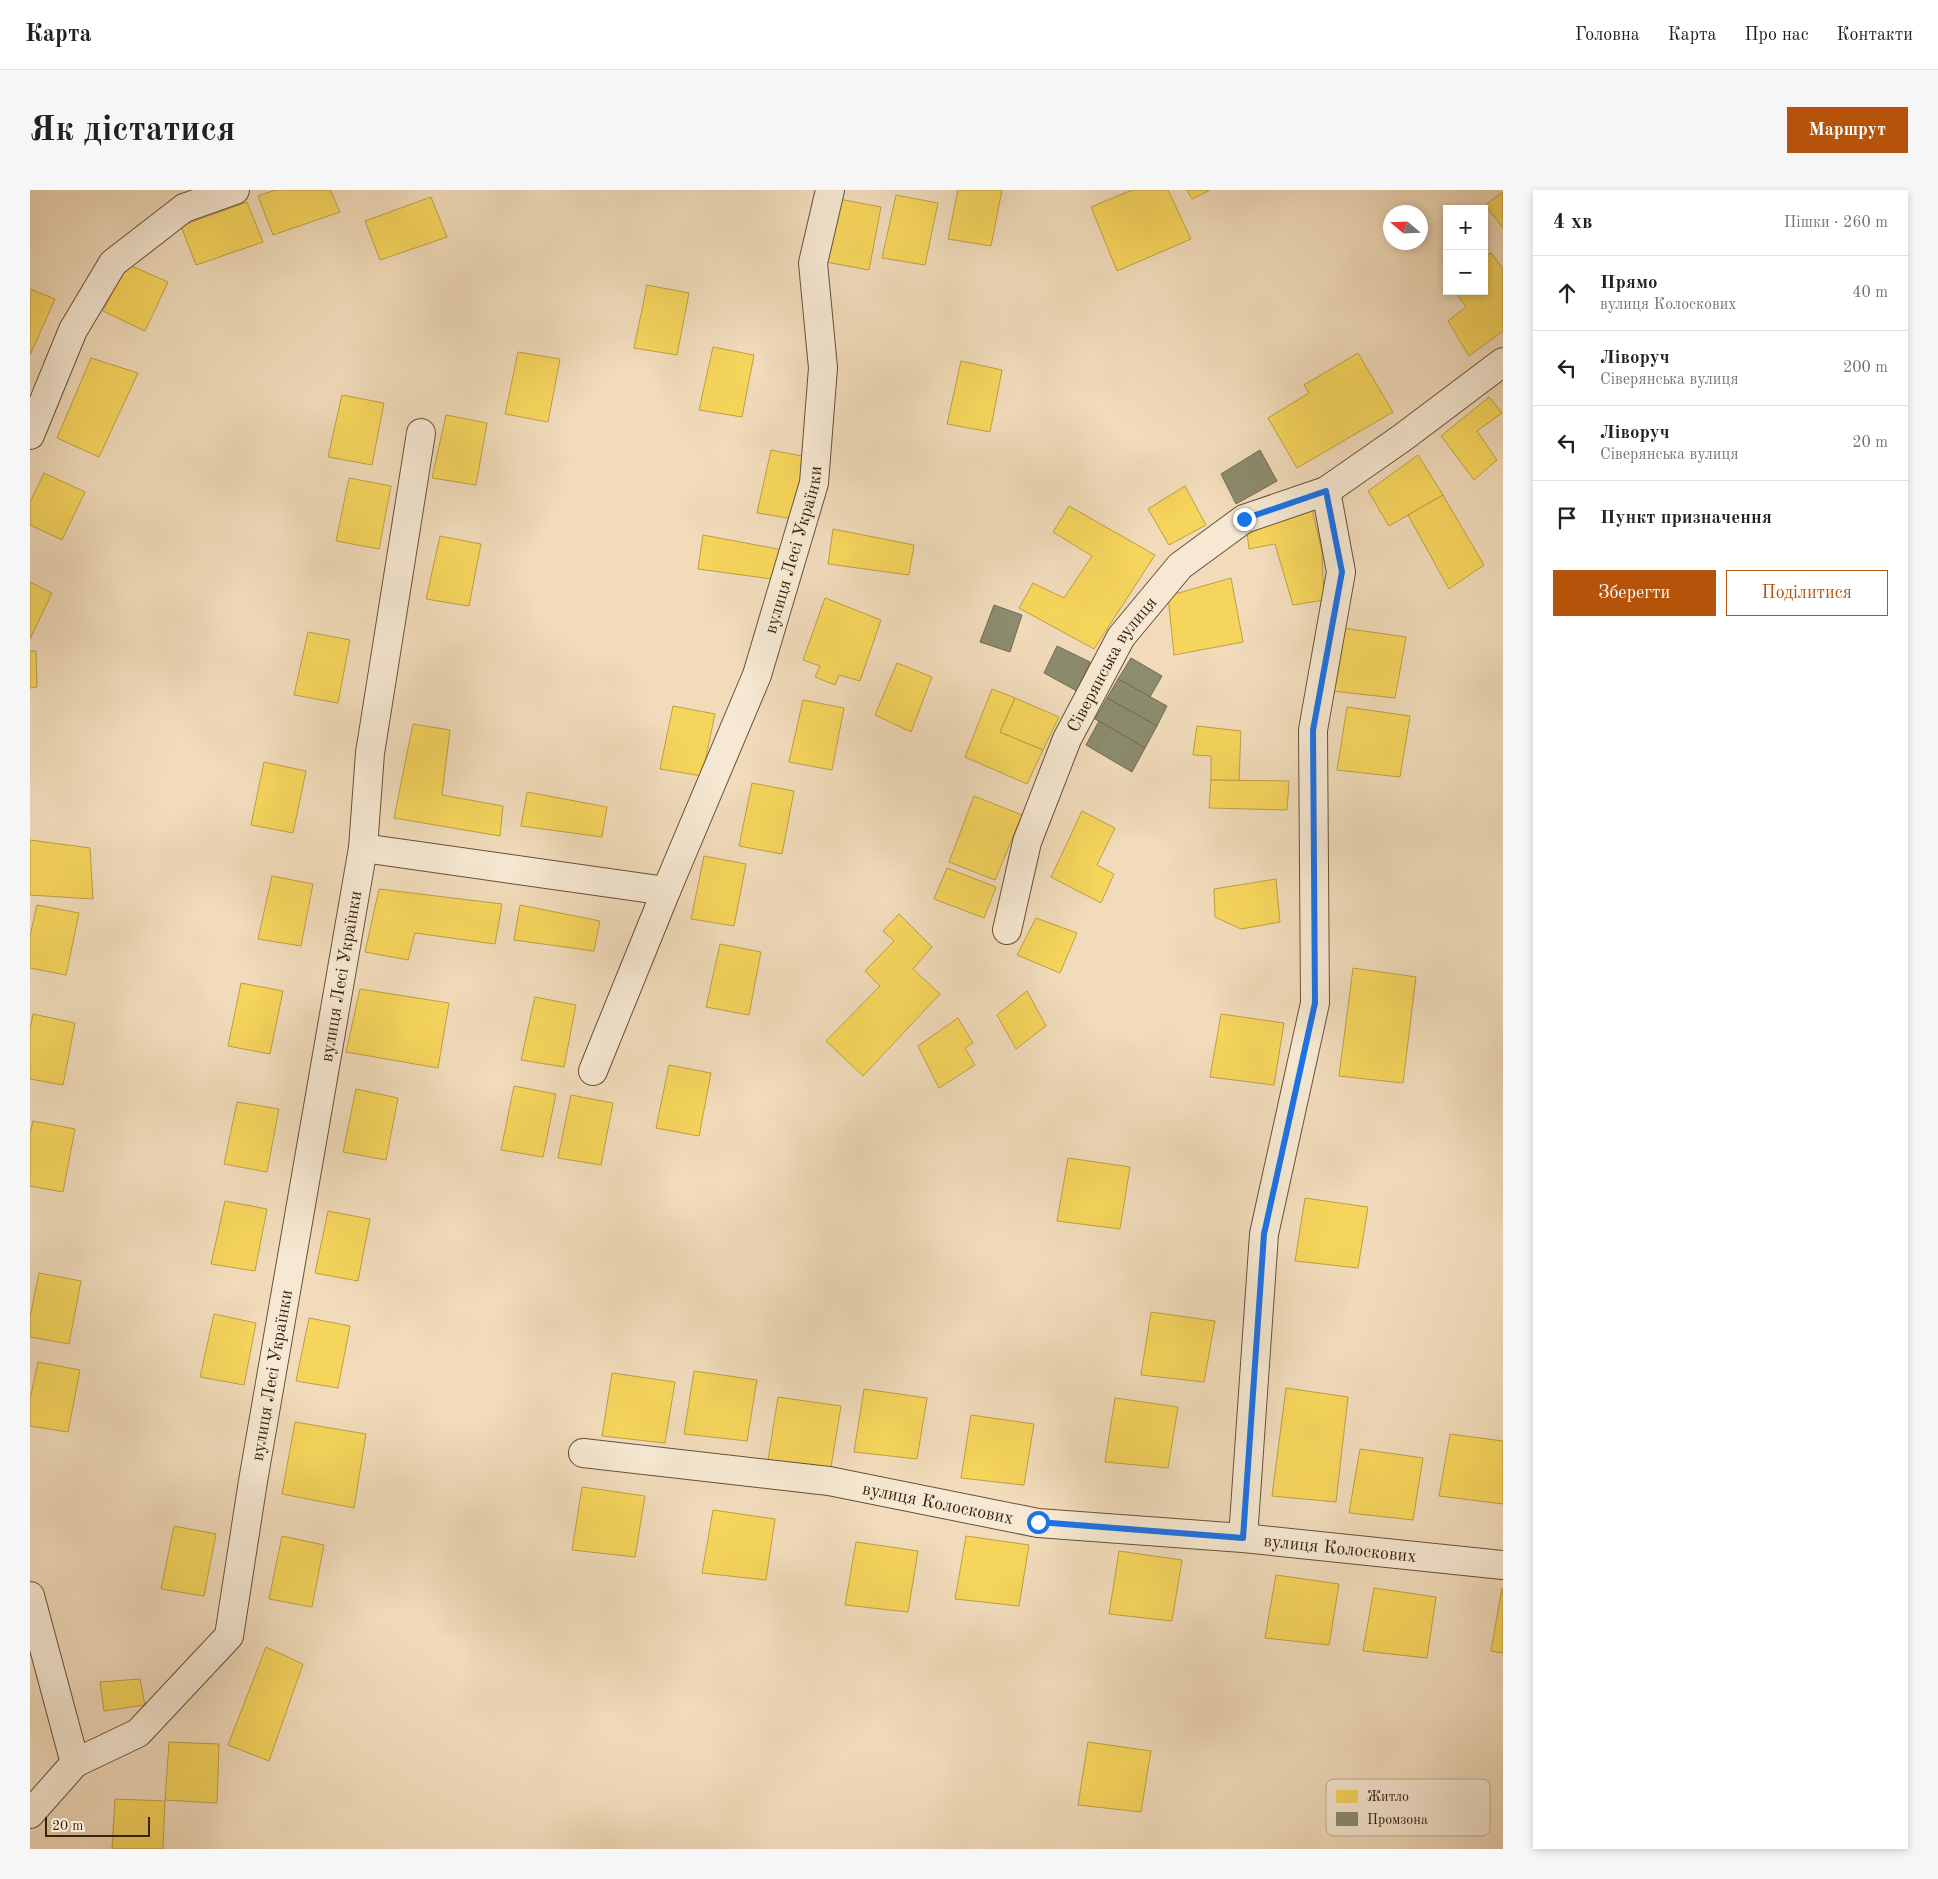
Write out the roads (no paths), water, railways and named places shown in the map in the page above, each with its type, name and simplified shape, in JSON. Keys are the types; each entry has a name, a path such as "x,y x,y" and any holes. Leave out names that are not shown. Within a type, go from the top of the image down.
{"street":[{"path":"30,435 73,330 113,263 184,208 235,190"},
{"name":"вулиця Лесі Українки","path":"593,1071 757,675 814,483 823,368 813,263 830,190"},
{"name":"Сіверянська вулиця","path":"1007,930 1027,842 1067,738 1121,637 1180,566 1244,519 1326,491 1402,438 1503,362"},
{"name":"вулиця Лесі Українки","path":"30,1814 76,1763 138,1733 229,1636 252,1481 363,848 370,753 421,432"},
{"path":"1243,1538 1264,1234 1315,1003 1313,730 1342,572 1326,491"},
{"path":"363,848 666,891"},
{"name":"вулиця Колоскових","path":"583,1453 829,1482 1038,1522 1243,1538 1503,1565"},
{"path":"30,1596 76,1763"}]}
